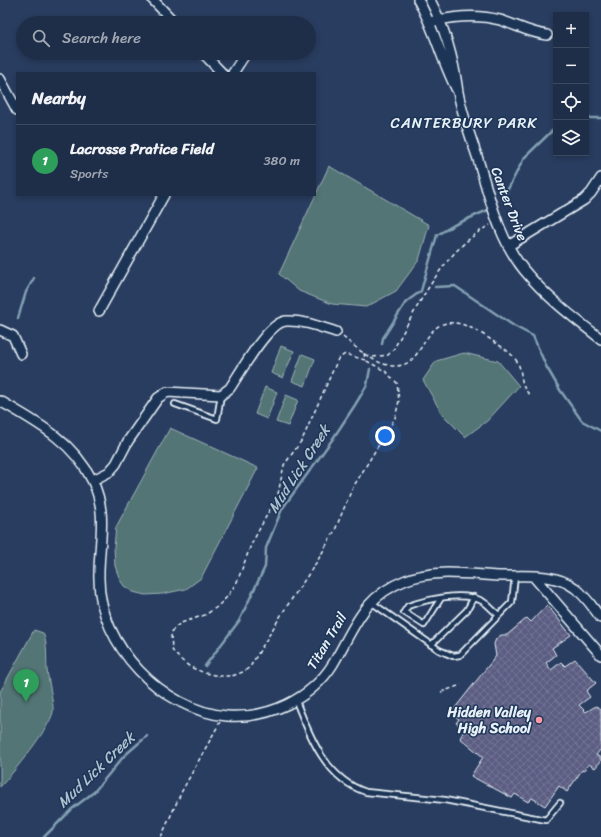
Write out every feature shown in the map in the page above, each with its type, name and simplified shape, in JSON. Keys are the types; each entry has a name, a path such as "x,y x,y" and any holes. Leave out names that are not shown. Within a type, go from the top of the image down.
{"street":[{"path":"153,0 168,16"},
{"name":"Canter Drive","path":"418,0 429,22 443,61 458,92"},
{"name":"Canter Drive","path":"430,0 439,20 454,67 458,92 498,221 508,246 523,269 535,283 570,315 601,339"},
{"path":"429,22 456,17 484,17 499,20 537,34 548,35"},
{"path":"210,60 221,72"},
{"path":"234,72 241,60"},
{"path":"0,79 16,108"},
{"path":"508,246 584,200 591,193 601,178"},
{"path":"99,311 163,196"},
{"path":"93,480 109,472 116,464 128,441 158,398 167,392 221,395 230,388 268,333 276,324 284,321 301,322 336,332"},
{"path":"0,330 13,336 21,354"},
{"name":"Titan Trail","path":"0,401 57,435 81,460 93,480 100,501 103,518 99,580 100,596 109,623 120,645 130,660 143,674 169,695 193,708 224,716 239,717 273,710 296,701 314,687 324,676 360,614 371,602 395,585 422,576 457,574 556,578 575,588 601,618"},
{"path":"534,577 601,655"}],"lane":[{"path":"175,404 217,419 221,395"},
{"path":"371,602 439,650 452,656 460,655 512,602 516,576"},
{"path":"441,598 424,625 404,612 408,606 441,598 474,597 484,602 498,615"},
{"path":"431,645 467,610 474,597"},
{"path":"296,701 309,731 330,768 346,783 366,792 445,800 546,820 560,803"}],"path":[{"path":"371,357 388,355 394,350 440,270 468,239 498,221"},
{"path":"336,332 371,357 385,364 403,366 411,362 431,331 447,323 458,323 479,331 510,354 519,367 522,386 530,395"},
{"path":"364,353 364,360"},
{"path":"345,354 364,360 385,372 397,383 400,391 399,402 395,418 352,489 332,536 250,667 243,672 232,676 219,676 190,667 172,650 171,634 174,628 181,623 205,615 227,597 236,582 252,545 278,494 284,465 302,440 338,359 345,354"},
{"path":"441,692 461,685"},
{"path":"161,837 182,791 224,716"}],"green space":[{"path":"329,166 429,225 419,260 396,291 366,307 332,304 299,291 279,274"},
{"path":"281,346 294,351 283,378 271,373"},
{"path":"464,353 498,361 519,386 487,421 465,437 442,414 423,380 436,361"},
{"path":"302,354 315,359 305,386 292,381"},
{"path":"265,387 277,392 267,419 255,414"},
{"path":"286,395 298,400 288,426 276,422"},
{"path":"170,428 258,468 201,578 186,589 162,594 145,595 133,592 124,586 120,580 115,566 114,547 116,527"},
{"path":"34,630 43,633 45,637 47,670 53,712 45,729 38,739 0,787 0,692"}],"building":[{"path":"547,605 571,635 552,648 556,655 546,663 551,670 561,662 565,666 575,659 596,683 586,691 590,697 579,705 586,712 596,706 601,709 601,749 596,755 601,758 601,761 595,768 589,764 584,771 582,770 567,792 559,786 545,806 532,798 528,802 515,794 512,798 471,776 483,757 460,738 465,729 456,723 459,719 451,713 496,656 494,644 496,639 501,635 507,635 527,618 531,622"}],"waterway":[{"name":"Mud Lick Creek","path":"589,118 601,118"},
{"name":"Mud Lick Creek","path":"504,197 524,158 553,130"},
{"name":"Mud Lick Creek","path":"382,344 383,338 406,302 421,291 437,235 454,225 488,210"},
{"path":"18,318 26,292 34,278"},
{"path":"435,287 455,286 514,326 533,336 546,366 560,390 582,421 601,431"},
{"name":"Mud Lick Creek","path":"205,666 239,621 265,567 266,548 282,509 332,440 355,405 367,385 370,369"},
{"name":"Mud Lick Creek","path":"44,837 72,809 94,792 124,756 147,736"}],"place":[{"name":"Lacrosse Pratice Field","path":"26,702"},
{"name":"Hidden Valley High School","path":"539,720"}],"district":[{"name":"CANTERBURY PARK","path":"464,123"}]}
